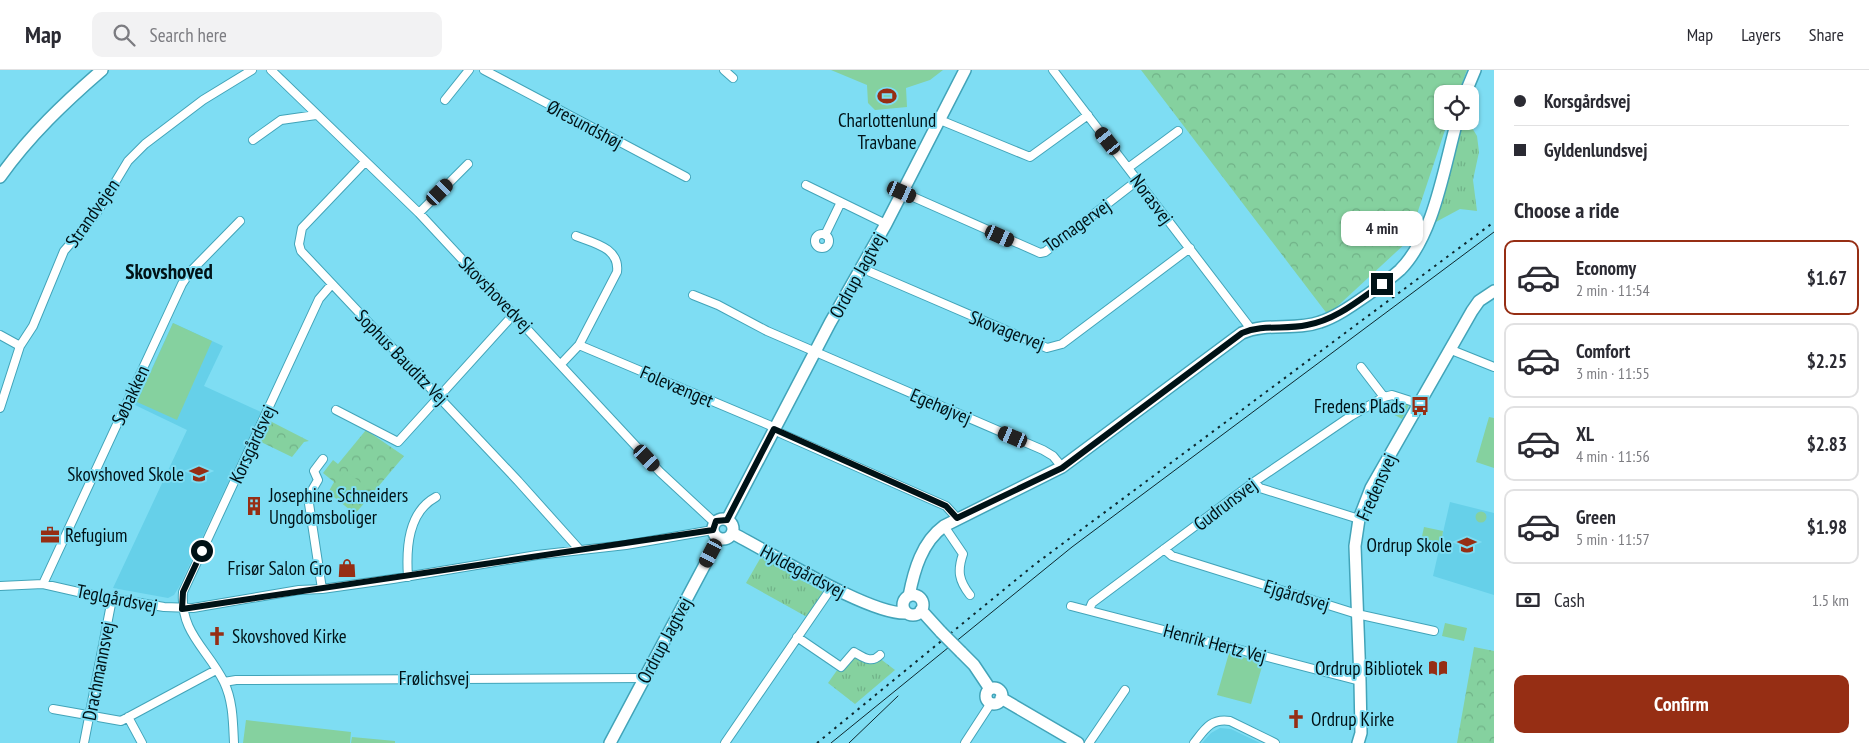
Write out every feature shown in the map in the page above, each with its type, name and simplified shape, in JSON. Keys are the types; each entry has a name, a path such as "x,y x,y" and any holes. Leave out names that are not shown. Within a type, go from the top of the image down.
{"street":[{"path":"0,177 23,146 51,116 102,70"},
{"name":"Strandvejen","path":"0,408 20,346 33,326 64,251 96,214 132,156 203,100 252,70"},
{"name":"Skovshovedvej","path":"271,70 418,213 716,531"},
{"path":"445,100 469,70"},
{"name":"Øresundshøj","path":"484,70 686,177"},
{"path":"724,70 733,78"},
{"name":"Ordrup Jagtvej","path":"727,520 774,429 886,224 965,70"},
{"name":"Norasvej","path":"1053,70 1251,329"},
{"path":"1469,85 1475,70"},
{"path":"253,140 281,120 316,115"},
{"path":"940,120 1030,157 1088,115"},
{"path":"0,188 40,129"},
{"path":"965,743 996,701 1000,691 995,688 990,689 974,665 912,605 915,575 929,540 944,526 957,518 1062,468 1242,333 1251,329 1295,327 1320,322 1352,306 1400,269 1420,240 1429,221 1454,130"},
{"path":"1128,168 1178,131"},
{"name":"Sophus Bauditz Vej","path":"365,162 302,228 299,237 301,251 579,549"},
{"path":"418,213 468,164"},
{"name":"Tornagervej","path":"902,192 1040,253 1045,252 1138,180"},
{"name":"Ordrup Jagtvej","path":"806,185 886,224"},
{"path":"825,235 841,202"},
{"name":"Søbakken","path":"43,584 182,284 190,272 240,221"},
{"path":"561,364 579,345 617,272 618,263 616,256 607,249 576,236"},
{"name":"Skovagervej","path":"861,268 1048,348 1062,344 1190,248"},
{"name":"Korsgårdsvej","path":"182,609 183,592 319,299 332,284"},
{"name":"Fredensvej","path":"1358,743 1361,733 1355,546 1359,519 1370,490 1417,403 1472,311 1479,302 1494,291"},
{"path":"693,295 816,351"},
{"path":"336,410 398,442 514,314"},
{"path":"0,335 20,346"},
{"name":"Folevænget","path":"579,345 746,415 946,506 957,518"},
{"path":"1450,349 1494,367"},
{"name":"Egehøjvej","path":"816,351 1043,450 1053,456 1062,468"},
{"path":"1361,367 1384,398 1400,396 1417,403"},
{"name":"Gudrunsvej","path":"1088,610 1092,603 1309,442 1384,398"},
{"path":"322,589 308,497 318,480 314,471 323,459"},
{"path":"1254,482 1260,488 1359,519"},
{"path":"408,577 410,529 414,519 428,502 436,497"},
{"path":"720,519 727,520 732,525 732,533 727,538 716,531 720,519"},
{"path":"944,526 963,554 958,568 961,583 970,595"},
{"name":"Ordrup Jagtvej","path":"610,743 716,531"},
{"name":"Teglgårdsvej","path":"0,586 43,584 112,598 182,609 299,590 322,589 408,577 579,549 626,545 716,531"},
{"name":"Hyldegårdsvej","path":"732,533 832,587 876,606 912,605"},
{"name":"Ejgårdsvej","path":"1164,549 1172,556 1358,614 1434,631"},
{"path":"725,743 832,587"},
{"name":"Drachmannsvej","path":"84,743 112,598"},
{"name":"Henrik Hertz Vej","path":"1071,606 1360,681"},
{"path":"182,609 187,625 224,682 231,702 234,743"},
{"path":"797,637 841,668 854,652 868,660 876,659 880,655"},
{"path":"53,709 116,721 128,717 216,670"},
{"name":"Frølichsvej","path":"224,682 236,680 644,678"},
{"path":"1089,743 1125,690"},
{"path":"996,701 1078,743"},
{"path":"128,717 142,743"},
{"path":"1194,743 1210,723 1223,720 1230,721 1275,743"}],"shaded area":[{"name":"Skovshoved Skole","path":"173,323 223,346 204,386 261,412 179,587 174,595 168,598 113,588 187,430 135,405"},
{"name":"Ordrup Skole","path":"1450,502 1494,513 1494,595 1433,576"},
{"path":"1220,728 1231,729 1260,743 1202,743 1211,733"}],"green space":[{"name":"Charlottenlund Travbane","path":"831,70 943,70 930,80 906,88 907,107 875,110 868,103 867,85"},
{"path":"1141,70 1467,70 1461,85 1434,85 1434,130 1445,130 1408,241 1328,315"},
{"path":"1460,130 1473,130 1477,136 1479,152 1473,180 1477,211 1460,209 1434,223"},
{"path":"173,323 212,341 177,420 137,402"},
{"path":"1398,400 1409,405 1402,419 1378,406"},
{"path":"1489,417 1494,418 1494,468 1476,462"},
{"path":"270,421 309,441 304,442 292,457 261,442"},
{"path":"366,430 404,456 355,514 329,491 334,482 323,473 333,460 338,464"},
{"path":"346,471 365,486 355,498 336,482"},
{"path":"1481,511 1487,517 1481,523 1475,517"},
{"path":"1424,527 1443,531 1441,545 1421,541"},
{"path":"761,557 823,592 807,617 746,583"},
{"path":"1445,623 1467,628 1464,641 1442,636"},
{"path":"1474,647 1494,651 1494,743 1457,743"},
{"path":"852,649 870,659 874,654 895,670 855,704 828,683"},
{"path":"1229,653 1263,663 1251,704 1217,695"},
{"path":"246,720 351,732 350,743 243,743"},
{"path":"352,737 395,741 395,743 351,743"}],"tram line":[{"path":"831,743 1072,547 1494,232"},
{"path":"849,743 898,696"}],"railway":[{"path":"817,743 1034,565 1494,222"}],"place":[{"name":"Charlottenlund Travbane","path":"887,96"},
{"name":"Fredens Plads","path":"1420,406"},
{"name":"Skovshoved Skole","path":"199,474"},
{"name":"Josephine Schneiders Ungdomsboliger","path":"254,506"},
{"name":"Refugium","path":"50,535"},
{"name":"Ordrup Skole","path":"1467,545"},
{"name":"Frisør Salon Gro","path":"347,568"},
{"name":"Skovshoved Kirke","path":"217,636"},
{"name":"Ordrup Bibliotek","path":"1438,668"},
{"name":"Ordrup Kirke","path":"1296,719"}],"district":[{"name":"Skovshoved","path":"169,272"}],"route":[{"path":"202,551 183,592 182,609 299,590 322,589 393,579 537,555 626,545 713,530 716,521 727,520 774,429 946,506 957,518 1062,468 1242,333 1260,327 1295,327 1320,322 1352,306 1382,284"}]}
